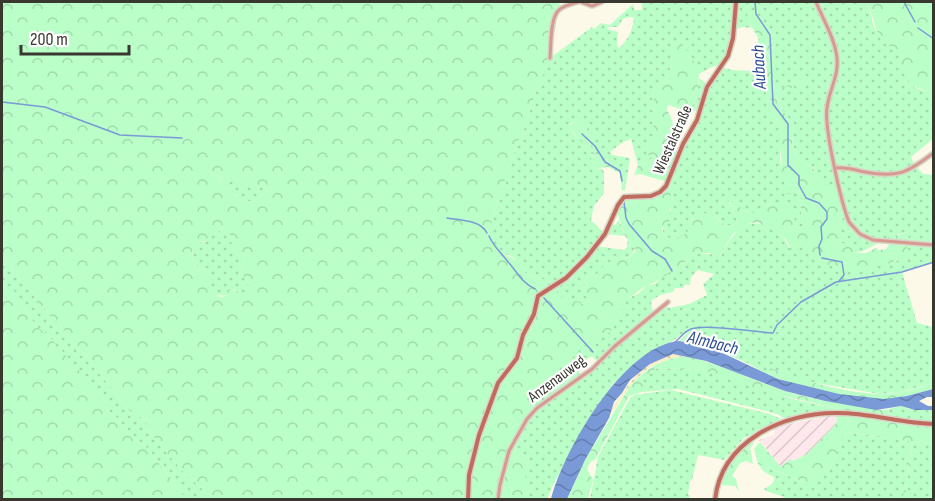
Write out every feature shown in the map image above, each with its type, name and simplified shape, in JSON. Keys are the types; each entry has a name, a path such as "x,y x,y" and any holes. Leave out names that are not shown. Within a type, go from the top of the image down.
{"street":[{"path":"550,58 556,13 579,2 592,6 602,2"},
{"name":"Wiestalstraße","path":"468,500 469,474 479,435 498,383 517,358 523,335 534,314 538,296 566,278 592,252 605,234 624,197 651,196 666,186 683,144 697,120 707,87 728,56 734,38 736,2"},
{"path":"816,2 835,47 837,59 838,71 826,116 836,168 852,226 860,234 873,240 933,245"},
{"path":"836,168 876,173 899,173 912,169 933,154"},
{"name":"Anzenauweg","path":"498,500 509,451 527,418 537,408 592,369 615,346 668,302"},
{"path":"715,500 720,475 732,455 754,437 787,421 816,414 841,413 933,424"}],"shaded area":[{"path":"834,415 837,419 836,424 807,454 781,467 759,440 774,435 775,432 772,430 784,425"}],"green space":[{"path":"2,2 559,2 561,9 557,11 553,23 550,61 536,90 488,234 493,235 493,244 520,264 525,273 545,280 550,288 554,287 560,293 563,299 582,304 589,300 584,294 585,280 592,274 597,274 614,256 619,255 626,259 635,252 634,245 625,236 616,209 624,197 643,197 653,194 663,188 667,182 640,174 634,175 638,165 652,159 646,152 655,131 653,128 655,119 653,91 667,78 672,64 674,58 670,42 678,41 690,53 699,74 697,97 690,112 668,105 667,110 674,129 671,148 680,152 668,180 674,188 671,195 673,206 670,209 669,221 662,228 663,235 674,238 685,234 696,213 713,213 724,225 733,226 737,222 733,207 727,199 730,197 738,202 742,210 748,212 781,203 795,217 793,225 798,228 803,226 798,188 794,184 790,185 790,194 786,193 781,160 782,126 772,118 769,108 771,101 765,89 759,86 771,61 749,20 747,14 751,11 758,15 771,33 774,60 771,70 774,92 803,80 776,98 794,125 792,143 798,160 813,168 819,182 832,185 842,194 846,210 841,222 841,242 853,249 854,253 866,253 876,248 886,249 892,241 886,240 887,237 907,233 911,243 905,244 908,253 893,262 873,267 844,268 812,258 809,250 804,246 791,250 787,241 778,233 757,222 748,224 732,235 719,257 710,253 696,253 675,269 670,269 664,277 626,299 625,306 610,333 586,344 568,365 558,366 557,374 538,383 539,389 534,393 533,411 523,423 511,448 529,458 525,474 528,491 524,500 209,499 200,486 188,477 158,443 148,429 146,420 130,411 87,356 35,300 34,294 22,283 7,260 2,257","holes":["218,177 238,180 244,185 263,188 264,194 251,202 244,200 241,196 235,196 229,185 219,181","222,228 231,236 232,249 244,258 241,274 247,280 250,289 247,294 225,288 223,293 227,296 220,297 210,291 210,276 193,260 192,251 199,242 211,240 213,233"]},
{"path":"642,2 776,2 780,4 781,2 865,2 878,33 900,51 915,88 933,93 933,139 911,157 923,174 933,175 933,241 924,243 933,245 933,262 902,272 917,323 933,327 933,383 900,392 880,394 768,373 769,375 714,349 679,341 689,329 637,361 612,385 586,424 547,499 524,499 525,474 529,458 510,448 519,429 533,411 534,393 538,382 550,378 558,366 568,365 572,356 616,322 626,299 638,294 647,285 655,284 670,269 675,269 696,253 721,255 740,229 753,224 761,224 776,232 789,248 804,246 809,250 812,258 834,267 865,268 897,261 905,244 904,233 887,237 886,240 854,253 841,242 841,222 846,210 842,198 837,190 819,182 814,168 798,160 792,143 794,125 776,98 802,82 799,80 774,92 771,70 774,59 771,33 758,15 749,22 752,28 743,27 734,30 722,67 757,71 755,59 759,36 771,61 765,71 762,87 782,126 780,162 785,177 785,187 794,184 798,188 803,226 798,228 793,225 793,221 781,203 768,204 755,214 742,210 738,202 728,202 733,207 737,222 733,226 724,225 712,214 696,213 689,230 683,236 671,238 663,235 672,202 668,180 683,144 695,125 701,106 692,113 690,112 697,97 699,78 707,84 720,66 714,66 699,74 688,57 672,44 674,58 667,78 653,91 656,131 648,143 646,152 652,158 647,163 638,165 631,139 610,152 612,155 630,158 625,191 622,190 620,173 597,159 587,139 591,140 589,131 584,125 578,122 569,124 573,133 589,150 597,168 604,172 604,193 594,206 591,220 605,234 597,246 624,250 628,239 634,245 634,250 629,256 609,263 597,274 592,274 585,280 584,294 589,299 588,302 582,304 562,299 560,293 554,287 550,288 545,280 525,273 515,259 503,254 493,244 488,234 516,146 550,58 592,27 594,29 601,23 610,25 633,4 634,10 642,10","holes":["634,18 631,31 619,48 617,46 618,32 607,27 618,27 623,19","698,270 714,274 703,284 707,295 689,304 669,308 665,305 653,313 651,301 660,295 673,292 675,288 690,285 691,277","592,356 598,363 582,377 576,367"]},
{"path":"865,2 933,2 933,93 912,86 908,80 900,51 882,40"},
{"path":"576,121 585,125 592,132 596,138 594,141 587,140 597,159 608,167 597,168 590,160 593,156 568,126"},
{"path":"218,177 264,188 264,194 251,202 246,201 230,191"},
{"path":"619,220 625,236 605,234 611,223 615,225"},
{"path":"222,228 231,236 233,249 244,258 241,274 247,280 250,290 247,294 239,294 234,289 222,296 210,291 210,276 193,260 192,251 199,242 205,242 213,233"},
{"path":"2,257 7,260 22,283 34,294 35,300 87,356 130,411 146,420 148,429 158,443 188,477 200,486 209,499 187,499 146,447 108,411 104,399 85,383 85,378 48,335 36,326 5,285 6,289 2,290"},
{"path":"5,285 12,288 19,303 36,326 48,335 86,378 86,383 104,399 108,411 146,447 187,499 2,499 2,290 6,289"},
{"path":"686,356 794,394 882,410 889,409 888,418 933,424 933,443 912,441 905,499 903,499 909,441 846,432 831,467 811,485 758,464 754,449 760,442 781,467 790,459 793,461 807,454 836,424 837,419 834,413 841,412 839,409 762,391 703,370 659,368 641,380 645,383 642,392 629,396 595,460 591,461 587,469 593,480 588,499 567,500 585,460 630,386 655,365"},
{"path":"659,368 703,370 796,400 839,409 841,413 826,413 787,421 770,412 678,389 642,392 644,382 641,380"},
{"path":"770,368 823,385 866,393 893,393 933,383 933,389 894,398 860,398 828,393 781,380 769,375"},
{"path":"671,390 770,414 781,419 744,438 724,460 698,455 690,481 689,499 590,499 598,457 630,398 634,395"},
{"path":"901,406 910,409 933,410 933,424 888,419 889,409"},
{"path":"846,432 910,441 903,499 782,499 784,497 764,489 772,484 775,478 763,471 758,464 808,484 831,467"},
{"path":"912,441 933,443 933,499 905,499"},
{"path":"750,442 754,443 750,448 753,464 747,461 740,463 732,476 736,479 739,491 735,486 720,485 731,461"}],"sand":[{"path":"673,354 686,356 658,363 639,376 609,418 614,405 638,374 656,361"}],"water":[{"path":"679,341 714,349 778,379 839,394 884,399 933,389 933,397 919,401 933,406 933,410 915,410 901,406 876,410 825,401 785,391 706,361 673,354 650,364 630,380 614,402 609,418 585,460 567,499 551,499 558,478 582,429 617,380 637,361 658,347"}],"waterway":[{"name":"Aubach","path":"755,2 756,14 770,35 773,104 788,124 788,165 799,176 799,185 806,198 819,203 827,212 827,219 821,227 820,255"},
{"name":"Aubach","path":"904,2 915,22"},
{"name":"Aubach","path":"918,28 934,39"},
{"path":"2,102 45,107 120,135 182,138"},
{"path":"582,134 595,146 605,162 620,171 622,181"},
{"path":"624,202 629,224 652,251 665,259 672,271"},
{"path":"447,218 475,223 487,233"},
{"path":"489,236 520,278 535,289"},
{"name":"Aubach","path":"822,258 842,262 844,275 839,281"},
{"name":"Aubach","path":"675,342 687,331 705,327 773,333 777,325 801,302 836,282 902,272 934,262"},
{"path":"544,298 593,352"}],"water label":[{"name":"Almbach","path":"713,343"}]}
